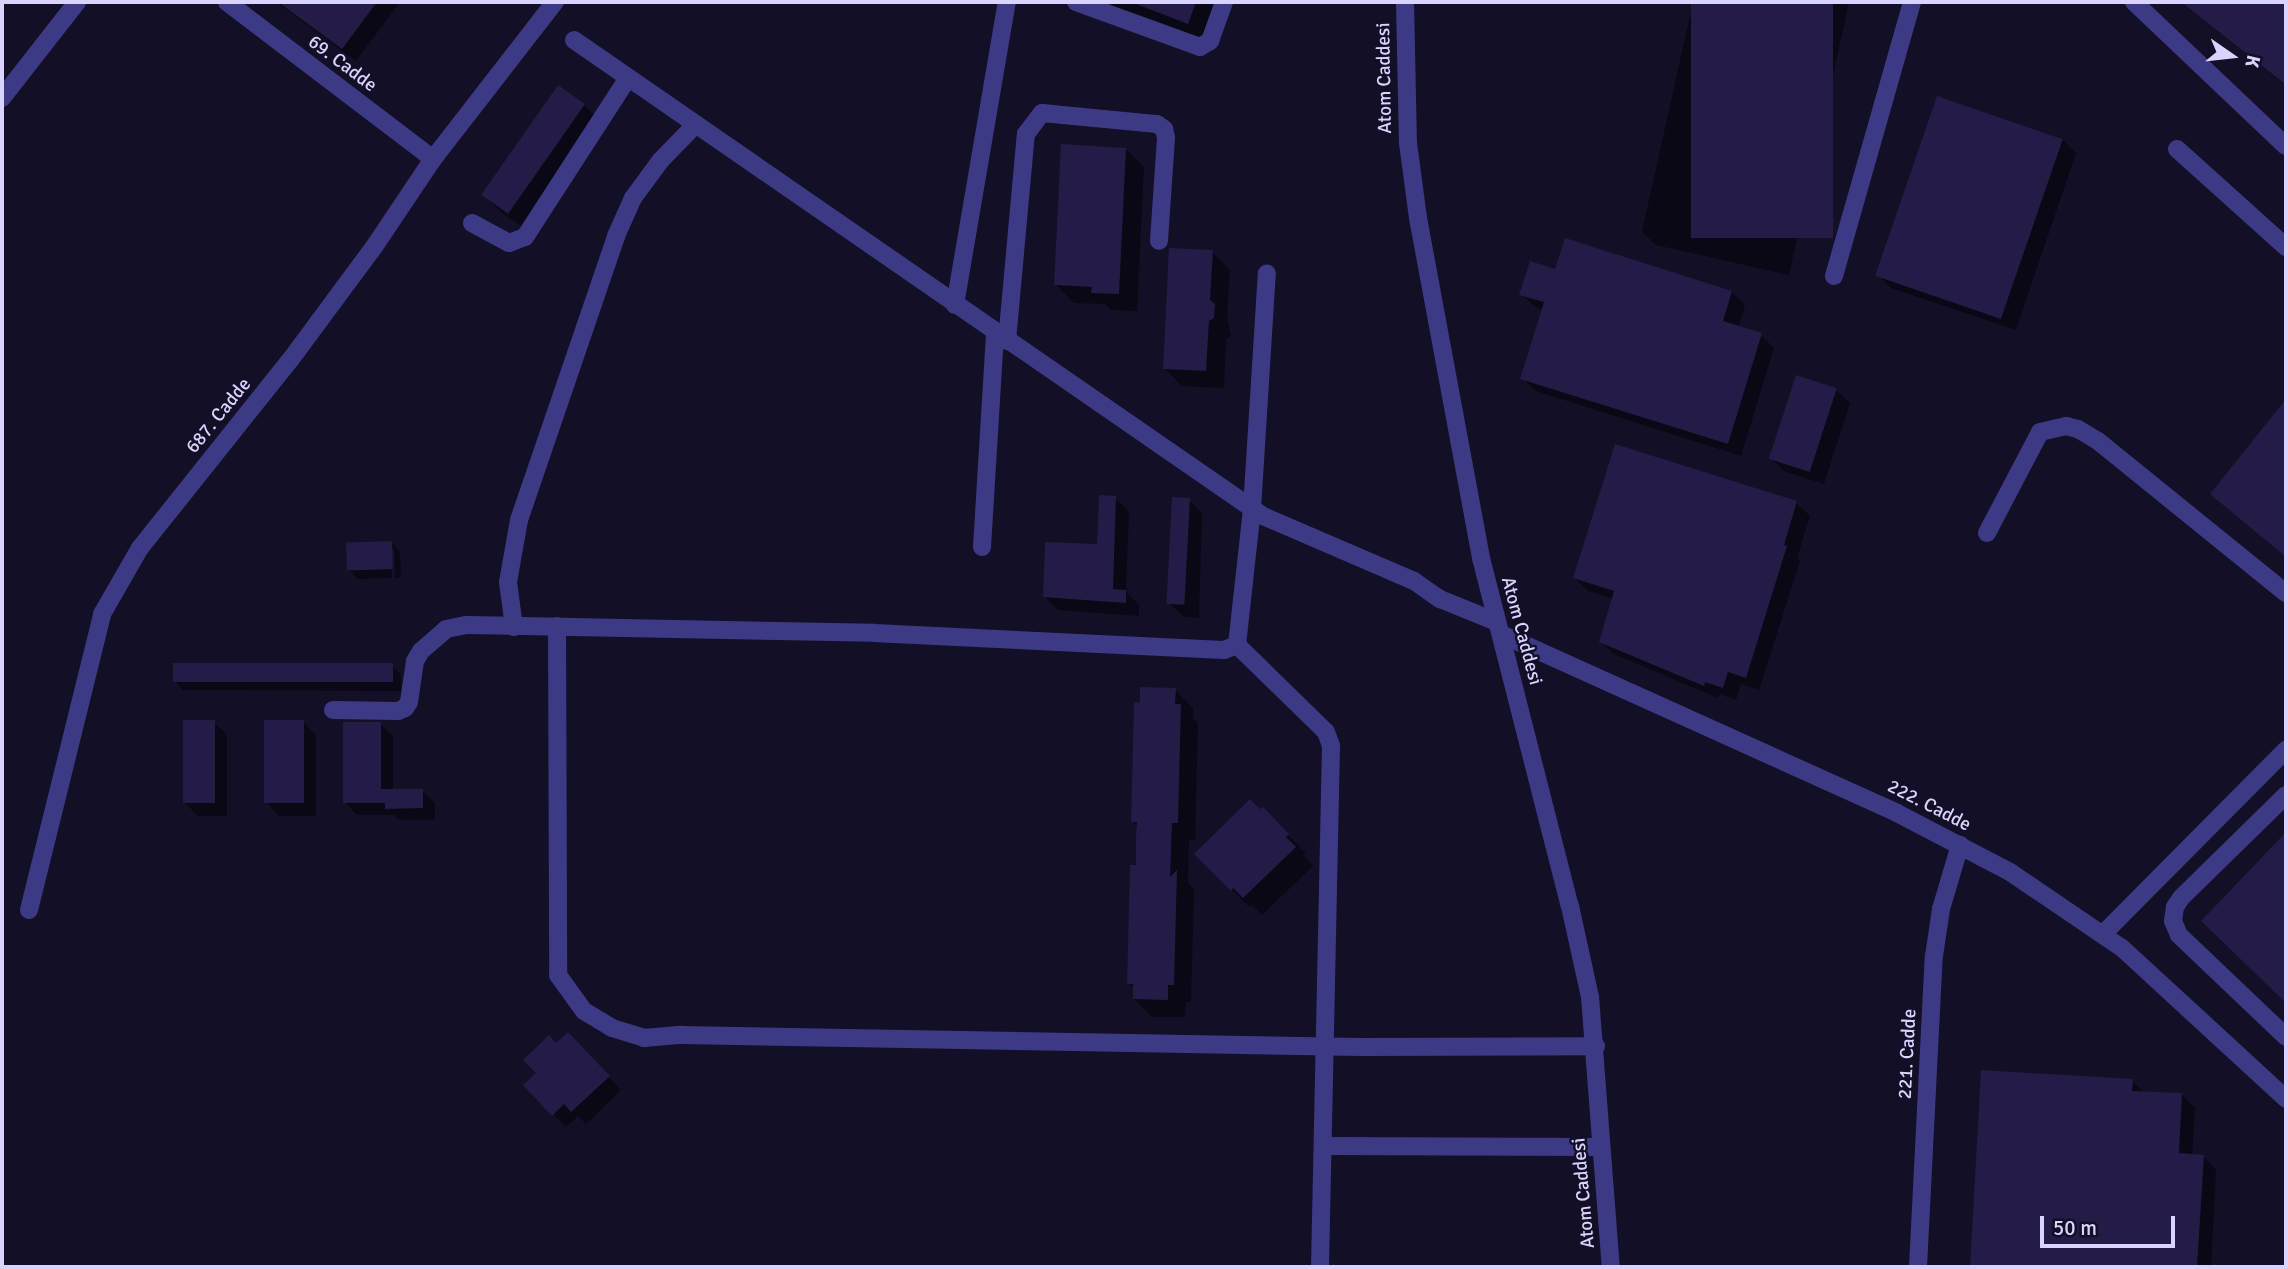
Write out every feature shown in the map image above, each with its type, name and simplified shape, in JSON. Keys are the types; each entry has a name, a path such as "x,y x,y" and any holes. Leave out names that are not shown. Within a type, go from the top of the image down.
{"street":[{"path":"2,97 77,2"},
{"name":"69. Cadde","path":"227,2 433,159"},
{"name":"687. Cadde","path":"29,910 102,614 140,548 291,359 374,247 433,159 555,2"},
{"path":"955,305 1007,2"},
{"path":"1076,2 1200,47 1207,46 1210,41 1224,2"},
{"name":"Atom Caddesi","path":"1405,2 1408,143 1418,218 1480,558 1570,906 1590,996 1611,1267"},
{"path":"1834,276 1912,2"},
{"path":"2134,2 2286,146"},
{"name":"222. Cadde","path":"574,40 1252,509 1415,581 1440,599 1499,628 1897,813 2010,872 2103,934 2286,1099"},
{"path":"472,223 509,243 525,237 628,78"},
{"path":"982,547 1001,337 1029,126 1042,113 1157,124 1164,129 1166,138 1159,241"},
{"path":"514,626 508,582 519,520 616,236 633,198 661,160 696,124"},
{"path":"2176,149 2286,247"},
{"path":"1237,645 1252,509 1267,273"},
{"path":"1987,533 2040,432 2066,426 2078,429 2098,441 2286,593"},
{"path":"333,710 398,711 405,708 409,702 415,661 431,641 446,629 466,625 874,633 1224,650 1237,645"},
{"path":"557,626 558,975 584,1012 612,1028 644,1038 681,1035 1326,1046 1595,1046"},
{"path":"1237,645 1330,739 1320,1267"},
{"path":"2103,934 2286,750"},
{"path":"2286,795 2181,898 2175,907 2173,921 2179,935 2286,1037"},
{"name":"221. Cadde","path":"1919,1267 1934,956 1941,909 1960,845"},
{"path":"1323,1146 1601,1147"}],"building":[{"path":"278,2 377,2 342,49"},
{"path":"1131,2 1196,2 1188,24"},
{"path":"1691,2 1833,2 1833,238 1691,238"},
{"path":"2181,2 2286,2 2286,85"},
{"path":"558,85 585,104 508,214 481,195"},
{"path":"1937,96 2063,139 2001,319 1875,276"},
{"path":"1061,144 1126,148 1119,294 1091,293 1092,287 1054,285"},
{"path":"1565,238 1732,291 1723,321 1762,333 1728,444 1520,379 1544,302 1519,295 1530,261 1555,269"},
{"path":"1169,248 1213,250 1210,300 1215,304 1214,318 1209,321 1206,371 1163,369"},
{"path":"1796,375 1837,388 1810,472 1769,459"},
{"path":"2286,399 2286,557 2210,494"},
{"path":"1615,444 1797,501 1784,545 1787,546 1746,678 1728,672 1723,688 1705,682 1704,686 1599,642 1614,591 1573,578"},
{"path":"1099,495 1116,496 1113,589 1126,590 1126,603 1043,597 1045,542 1097,544"},
{"path":"1172,497 1190,498 1184,605 1166,604"},
{"path":"392,541 393,569 347,571 346,543"},
{"path":"173,663 393,663 393,682 173,682"},
{"path":"1140,687 1176,688 1175,704 1181,704 1178,823 1172,823 1170,877 1177,870 1174,985 1168,985 1168,1000 1133,999 1133,984 1127,984 1130,865 1136,865 1137,822 1131,822 1134,702 1140,703"},
{"path":"183,720 215,720 215,803 183,803"},
{"path":"264,720 304,720 304,803 264,803"},
{"path":"343,722 381,722 381,789 423,789 423,808 385,809 385,803 343,803"},
{"path":"1250,799 1260,809 1263,807 1289,834 1286,837 1296,847 1243,898 1233,888 1231,891 1194,854"},
{"path":"2286,832 2286,1003 2201,921"},
{"path":"568,1032 610,1076 571,1112 564,1104 552,1116 523,1085 536,1073 523,1060 549,1035 556,1043"},
{"path":"1981,1070 2133,1079 2132,1091 2182,1093 2179,1153 2204,1155 2197,1267 1970,1267"}]}
